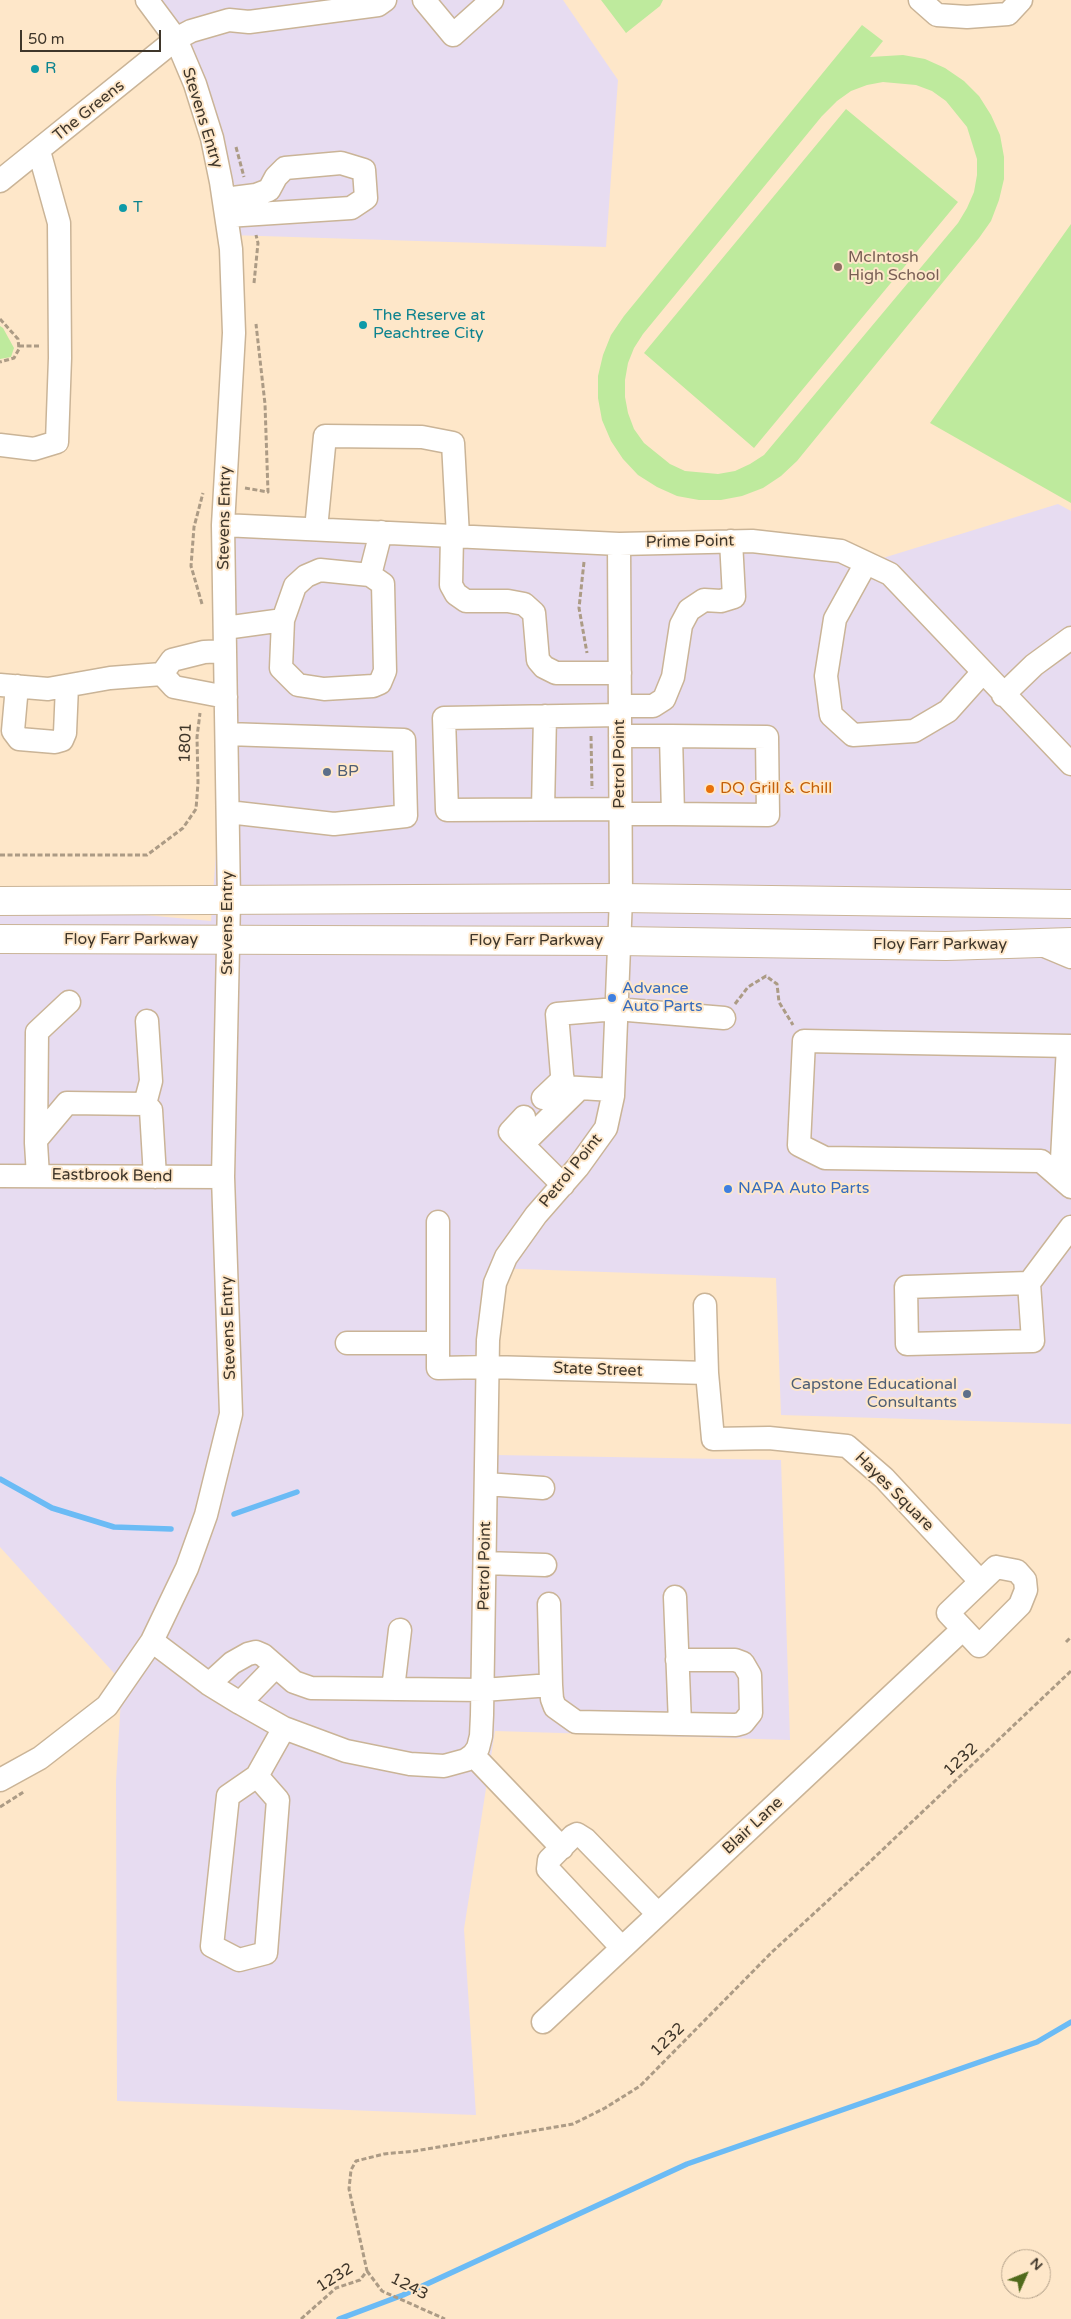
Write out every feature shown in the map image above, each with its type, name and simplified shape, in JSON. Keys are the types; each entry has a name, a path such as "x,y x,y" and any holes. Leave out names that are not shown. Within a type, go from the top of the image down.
{"main road":[{"path":"0,901 621,898 1071,904"},
{"name":"Floy Farr Parkway","path":"0,939 619,941 946,946 1071,942"}],"street":[{"name":"Stevens Entry","path":"0,1780 40,1758 107,1706 152,1641 187,1568 206,1515 231,1414 223,1177 229,901 223,525 234,316 232,249 226,207 212,138 195,84 176,39 147,0"},
{"name":"The Greens","path":"0,181 176,39 227,10 249,22 378,5 385,0"},
{"path":"424,0 453,35 492,0"},
{"path":"920,0 937,15 967,17 1008,14 1021,0"},
{"path":"0,444 34,449 57,442 60,358 60,223 39,151"},
{"path":"341,163 364,170 366,198 352,208 226,207 269,190 276,177 285,168 341,163"},
{"path":"316,529 325,436 422,437 453,443 456,489 451,584 456,594 466,601 508,601 524,604 534,613 538,660 544,667 556,673 620,673"},
{"name":"Prime Point","path":"223,525 619,544 752,541 841,551 890,574 982,673 1071,764"},
{"path":"370,576 381,532"},
{"path":"620,719 653,706 664,699 673,677 681,624 689,610 704,600 722,601 734,597 731,541"},
{"name":"Petrol Point","path":"473,1755 481,1736 488,1340 495,1283 506,1257 536,1215 563,1185 606,1128 613,1090 621,898 619,544"},
{"path":"866,563 835,619 826,676 831,714 847,730 853,735 914,731 948,711 982,673"},
{"path":"320,570 370,576 384,584 386,671 380,683 373,686 324,689 298,685 281,668 283,620 295,586 306,576 320,570"},
{"path":"225,628 283,620"},
{"path":"1003,695 1034,665 1071,638"},
{"path":"162,674 172,660 204,652 225,651"},
{"path":"67,686 65,732 62,740 55,742 19,739 13,731 8,686 48,689 110,678 162,674"},
{"path":"162,674 174,687 202,694 226,697"},
{"path":"543,809 545,716"},
{"path":"545,716 620,719 671,736 767,737 768,815 672,814 592,809 447,810 444,718 545,716"},
{"path":"226,734 404,740 406,816 334,824 228,812"},
{"path":"671,736 672,814"},
{"path":"1039,943 1071,958"},
{"path":"38,1176 36,1140 37,1032 69,1002"},
{"path":"523,1144 571,1083 557,1014 616,1009 724,1018"},
{"path":"145,1104 151,1082 148,1021"},
{"path":"804,1040 1070,1046 1066,1182 1041,1161 825,1158 799,1145 804,1040"},
{"path":"542,1098 571,1083 613,1090"},
{"path":"36,1140 67,1102 145,1104 151,1110 155,1177"},
{"path":"524,1117 510,1132 563,1185"},
{"name":"Eastbrook Bend","path":"0,1176 223,1177"},
{"path":"347,1343 438,1343 438,1222"},
{"path":"1029,1283 906,1287 908,1344 1033,1341 1029,1283 1071,1227"},
{"name":"Hayes Square","path":"705,1305 707,1373 713,1439 769,1438 846,1446 884,1478 980,1581"},
{"name":"State Street","path":"438,1343 438,1368 488,1367 707,1373"},
{"path":"486,1484 543,1488"},
{"path":"485,1563 545,1565"},
{"path":"996,1567 1017,1571 1025,1580 1024,1598 1020,1605 979,1646 948,1613 980,1581 996,1567"},
{"path":"675,1598 680,1724"},
{"path":"549,1604 552,1699 555,1707 576,1722 736,1725 743,1723 751,1713 750,1675 742,1663 735,1660 677,1660"},
{"name":"Blair Lane","path":"543,2022 962,1629"},
{"path":"393,1688 400,1630"},
{"path":"152,1641 209,1684 240,1704 284,1728 346,1750 410,1764 444,1766 473,1755 562,1848"},
{"path":"209,1684 232,1663 248,1654 256,1652 263,1655 275,1667 300,1685 310,1688 483,1690 551,1685"},
{"path":"240,1704 275,1667"},
{"path":"257,1776 278,1800 266,1953 239,1960 212,1946 228,1796 257,1776 284,1728"},
{"path":"622,1948 548,1869 549,1860 575,1835 582,1837 658,1914"}],"path":[{"path":"0,319 3,320 18,339 19,349 14,358 0,362"},
{"path":"205,612 191,566 194,527 204,486 225,485"},
{"path":"588,542 579,608 589,659"},
{"name":"1801","path":"0,855 147,855 183,828 196,809 198,783 197,737 202,694"},
{"path":"591,731 592,809"},
{"path":"724,1018 748,988 766,976 777,984 779,1002 804,1040"},
{"path":"1066,1642 1071,1637"},
{"name":"1232","path":"301,2319 336,2288 360,2280 367,2271 349,2190 351,2170 356,2161 384,2154 415,2151 573,2124 605,2108 640,2086 772,1952 866,1866 1071,1671"},
{"name":"1243","path":"367,2271 382,2291 445,2319"}],"shaded area":[{"path":"144,0 563,0 618,80 606,247 230,235 212,138"},
{"path":"1058,504 1071,511 1071,1424 781,1415 776,1278 491,1268 495,1455 781,1460 790,1740 495,1731 464,1929 476,2115 117,2101 116,1781 122,1682 0,1547 0,902 211,921 233,624 223,525 883,558"}],"green space":[{"path":"601,0 663,0 660,6 626,33"},
{"path":"862,25 883,41 870,57 903,55 925,59 945,68 964,81 979,96 991,115 1000,135 1004,157 1004,179 991,221 797,461 781,476 763,488 742,496 721,500 699,500 677,496 657,487 638,475 623,459 611,441 602,420 598,398 598,376 603,355 611,335 624,316","holes":["883,82 916,85 932,91 946,101 967,127 977,159 974,192 958,223 764,455 735,471 718,474 685,471 670,464 644,443 634,429 628,413 625,397 628,363 634,348 643,334 822,116 837,101 851,91 867,85"]},
{"path":"846,109 958,202 754,448 644,353"},
{"path":"1071,224 1071,503 930,423"},
{"path":"0,326 14,348 11,357 0,359"}],"waterway":[{"path":"0,1479 52,1508 114,1527 171,1529"},
{"path":"234,1514 297,1492"},
{"path":"339,2319 403,2295 687,2164 1037,2042 1071,2022"}],"place":[{"name":"R","path":"35,69"},
{"name":"T","path":"123,208"},
{"name":"McIntosh High School","path":"838,267"},
{"name":"The Reserve at Peachtree City","path":"363,325"},
{"name":"BP","path":"327,772"},
{"name":"DQ Grill & Chill","path":"710,789"},
{"name":"Advance Auto Parts","path":"612,998"},
{"name":"NAPA Auto Parts","path":"728,1189"},
{"name":"Capstone Educational Consultants","path":"967,1394"}]}
